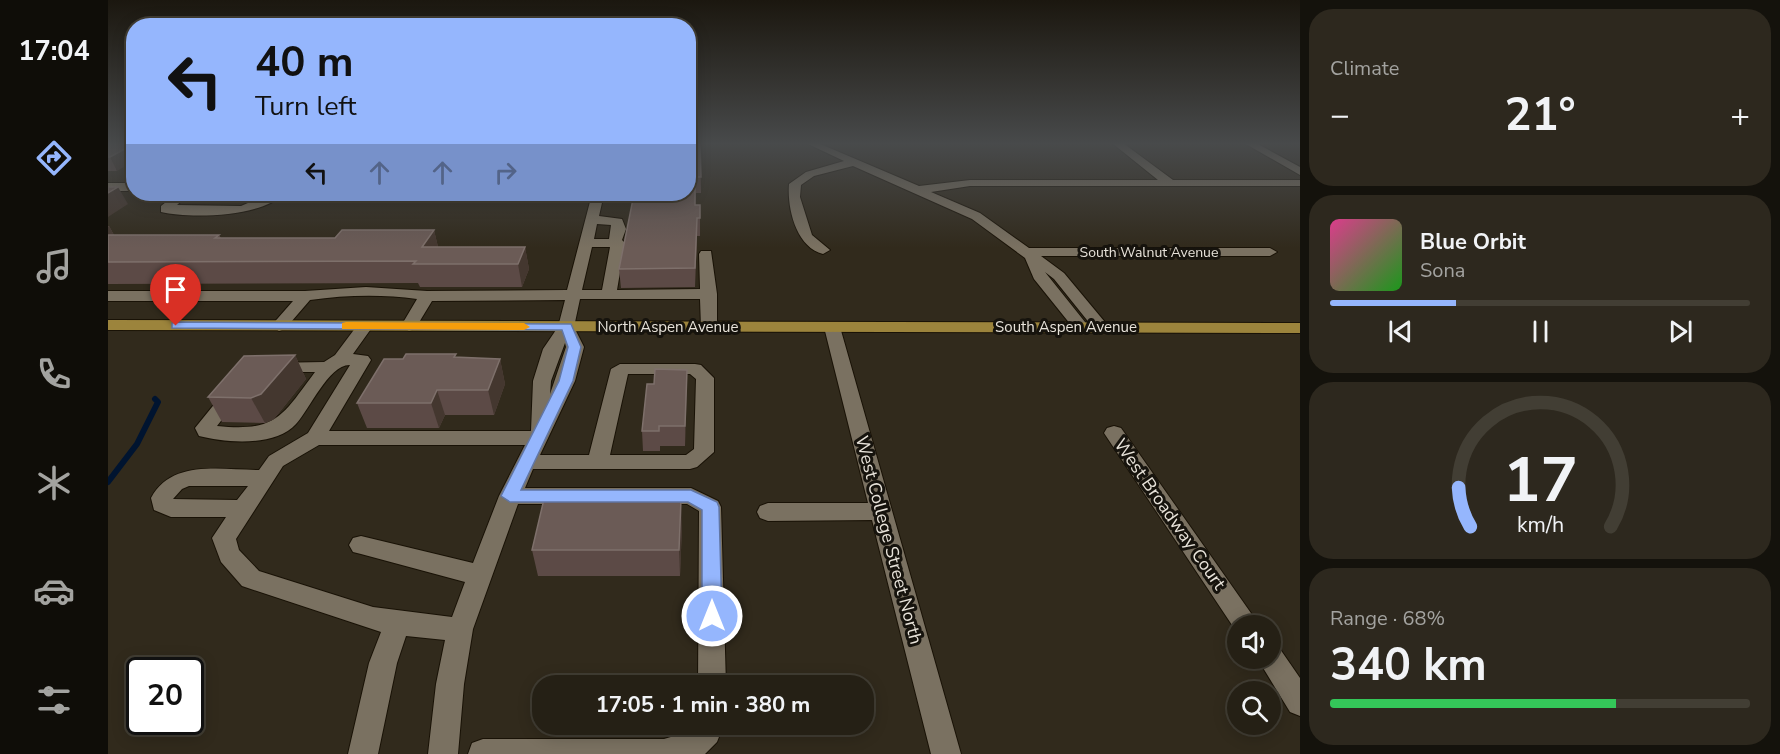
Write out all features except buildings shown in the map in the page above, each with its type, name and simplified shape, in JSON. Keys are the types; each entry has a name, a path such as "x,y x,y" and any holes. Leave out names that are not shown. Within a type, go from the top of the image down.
{"main road":[{"name":"North Aspen Avenue","path":"108,325 832,327"},
{"name":"South Aspen Avenue","path":"832,327 1300,328"}],"street":[{"path":"804,178 795,184 794,197 806,237 823,250"},
{"path":"890,178 976,216 1027,252 1059,276 1101,327"},
{"path":"1164,178 1169,182"},
{"path":"917,190 970,183 1300,183"},
{"path":"108,187 126,187"},
{"path":"175,201 165,209 242,210 266,201"},
{"path":"443,754 450,684 460,629 510,496 566,381 574,351 567,327 596,201"},
{"path":"591,219 617,222 619,229 615,242"},
{"path":"585,243 615,242"},
{"path":"609,294 618,243 615,242"},
{"path":"1027,252 1039,276 1081,327"},
{"name":"South Walnut Avenue","path":"1027,252 1270,252"},
{"path":"706,254 709,327"},
{"path":"108,296 305,296 326,293 409,293 428,296 709,294"},
{"path":"279,326 305,296"},
{"path":"409,326 428,296"},
{"path":"315,438 362,360 334,363 270,367 249,375 205,428 206,432 267,432 282,426 334,363 365,326"},
{"name":"West College Street North","path":"832,327 946,754"},
{"path":"526,462 598,462 690,462 704,452 705,378 695,369 620,369 598,462"},
{"name":"West Broadway Court","path":"1114,433 1239,615"},
{"path":"460,629 397,624 339,609 251,579 229,555 224,538 264,478 283,456 315,438 538,438"},
{"path":"244,509 171,508 162,504 162,498 174,483 187,478 264,478"},
{"path":"510,496 691,496 711,507 712,675"},
{"path":"768,512 882,512"},
{"path":"360,546 480,575"},
{"path":"363,754 383,663 397,624"},
{"path":"1278,669 1300,702"},
{"path":"483,754 664,754 684,750 699,741 703,735"}],"waterway":[{"path":"108,482 137,444 158,402 155,399"}],"slow traffic":[{"path":"346,326 524,327"}],"route":[{"path":"176,326 567,327 574,347 566,381 510,496 691,496 711,507 712,616"}]}
